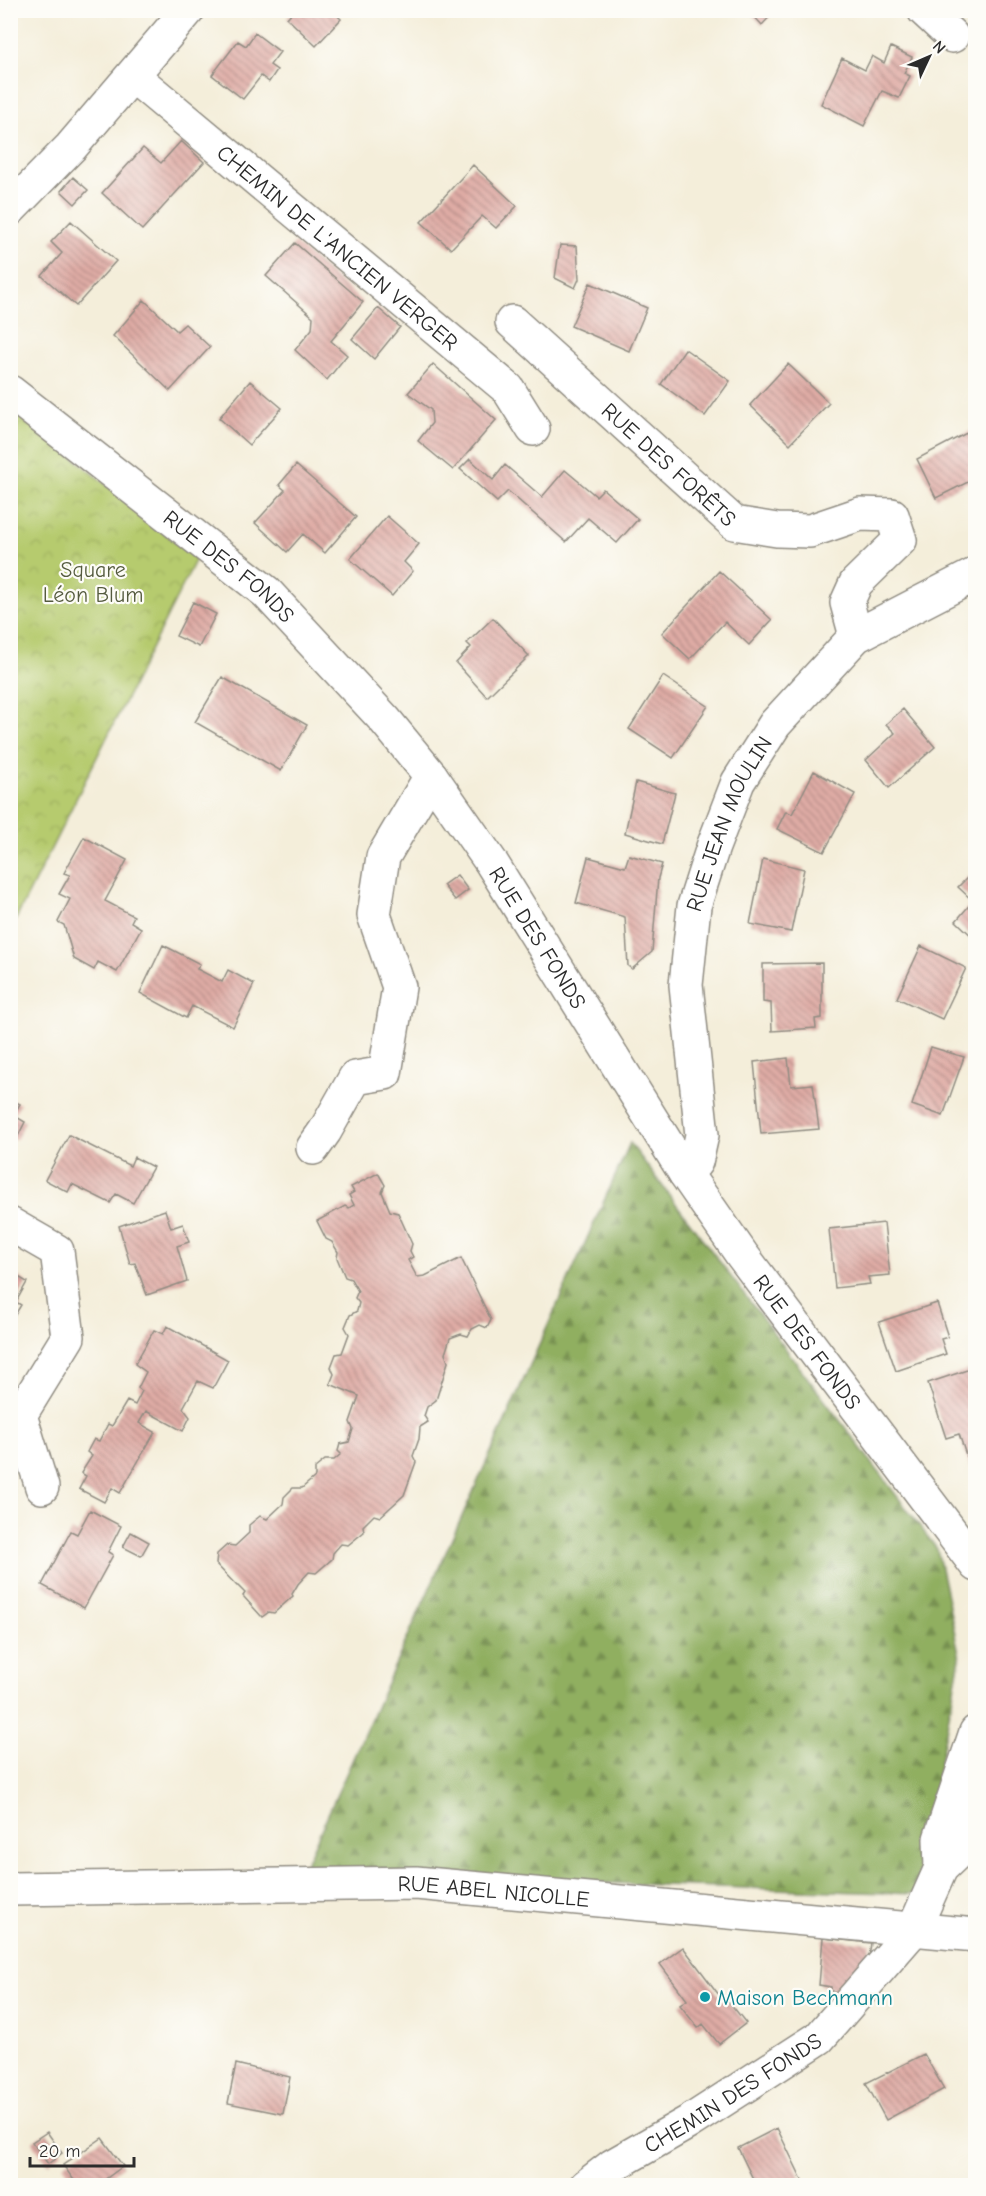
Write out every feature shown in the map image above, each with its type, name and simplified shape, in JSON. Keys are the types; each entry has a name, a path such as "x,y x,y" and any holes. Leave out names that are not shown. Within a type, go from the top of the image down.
{"street":[{"path":"10,208 71,147 188,10"},
{"path":"924,10 951,36"},
{"name":"CHEMIN DE L'ANCIEN VERGER","path":"133,76 508,389 533,429"},
{"name":"RUE DES FORÊTS","path":"512,322 734,523 777,530 810,531 860,514 892,515 900,540 856,583 847,603 856,636"},
{"name":"RUE DES FONDS","path":"10,392 266,592 385,720 431,776 491,862 685,1173 742,1255 975,1565"},
{"name":"RUE JEAN MOULIN","path":"685,1173 696,1162 702,1135 687,985 694,906 738,782 776,724 856,636 975,574"},
{"path":"313,1148 326,1131 355,1078 385,1073 399,987 374,915 383,857 431,776"},
{"path":"10,1224 57,1251 68,1336 15,1412 42,1487"},
{"path":"941,1868 940,1839 975,1732"},
{"path":"914,1929 941,1868 962,1848 975,1813"},
{"name":"RUE ABEL NICOLLE","path":"10,1888 416,1883 975,1935"},
{"name":"CHEMIN DES FONDS","path":"586,2186 612,2166 689,2122 819,2038 914,1929"}],"green space":[{"name":"Square Léon Blum","path":"11,409 44,433 196,559 11,929"},
{"path":"630,1143 937,1549 960,1658 915,1894 302,1872"}],"building":[{"path":"294,10 331,10 341,19 316,46 287,18"},
{"path":"753,10 776,10 762,25 751,13"},
{"path":"255,33 280,52 270,65 277,70 269,82 261,76 243,99 212,75 238,41 246,46"},
{"path":"891,47 912,57 904,73 910,76 899,98 882,91 864,126 821,104 842,58 865,70 872,56 884,63"},
{"path":"181,141 204,162 142,230 102,193 143,148 161,163"},
{"path":"473,165 517,206 496,228 482,216 451,249 421,222"},
{"path":"73,177 88,190 75,204 61,191"},
{"path":"71,221 116,261 76,306 42,276 62,253 51,242"},
{"path":"295,243 363,302 331,341 347,355 327,380 295,350 312,329 313,317 266,276"},
{"path":"560,245 577,246 579,279 575,288 555,278"},
{"path":"590,283 647,308 629,351 571,326"},
{"path":"144,300 177,331 185,324 210,347 170,391 113,336"},
{"path":"378,308 400,327 374,359 352,339"},
{"path":"685,349 730,381 705,416 661,384"},
{"path":"433,364 496,420 453,470 418,441 432,423 431,410 408,393"},
{"path":"788,364 829,403 790,444 750,405"},
{"path":"250,381 282,408 249,445 219,418"},
{"path":"976,428 976,478 936,498 917,459"},
{"path":"470,459 493,480 505,465 542,497 565,470 596,496 603,489 638,519 617,543 588,518 566,542 508,491 497,502 460,469"},
{"path":"296,465 356,517 325,553 303,534 287,552 255,523 285,490 279,485"},
{"path":"387,516 419,544 404,562 413,571 392,596 350,559"},
{"path":"719,571 772,620 749,645 725,622 690,659 662,633"},
{"path":"193,602 216,614 199,647 176,636"},
{"path":"493,618 529,656 487,697 456,663 471,647 467,643"},
{"path":"663,676 708,706 673,758 629,729"},
{"path":"222,677 307,725 281,771 195,722"},
{"path":"903,709 935,747 889,788 866,760 895,733 886,724"},
{"path":"814,771 855,794 824,852 777,829 786,811 792,814"},
{"path":"636,782 675,793 662,844 625,833"},
{"path":"84,837 127,860 105,901 134,916 131,922 141,928 117,972 98,962 94,970 74,959 64,925 58,922 70,899 59,894 70,875 64,873"},
{"path":"629,855 662,864 658,878 652,952 632,969 628,966 625,917 576,903 588,857 625,867"},
{"path":"763,859 804,869 791,932 750,924"},
{"path":"976,869 976,940 956,921 973,901 958,887"},
{"path":"457,875 468,890 455,900 443,885"},
{"path":"163,945 200,964 197,969 222,982 228,970 254,984 233,1027 192,1006 186,1018 140,993"},
{"path":"921,946 966,968 942,1019 897,998"},
{"path":"822,963 822,1018 815,1019 816,1028 772,1031 771,1003 763,1002 763,964"},
{"path":"931,1047 964,1057 943,1116 912,1105"},
{"path":"788,1058 791,1086 813,1084 819,1129 761,1134 754,1062"},
{"path":"10,1099 20,1104 13,1115 25,1122 16,1140 10,1137"},
{"path":"69,1135 130,1166 134,1157 153,1167 133,1203 116,1194 110,1203 72,1184 68,1192 45,1180"},
{"path":"378,1173 385,1185 382,1192 390,1211 398,1213 412,1244 410,1251 413,1257 408,1260 417,1277 425,1276 461,1258 491,1320 487,1328 480,1325 472,1329 468,1336 461,1334 450,1338 445,1354 448,1362 436,1400 427,1407 424,1416 428,1422 420,1427 419,1439 413,1456 416,1462 404,1495 380,1517 374,1515 363,1526 364,1532 348,1545 341,1544 333,1553 332,1559 316,1573 309,1572 298,1584 293,1596 274,1613 269,1612 262,1617 243,1596 245,1593 216,1564 217,1554 227,1545 235,1546 249,1533 249,1525 260,1516 267,1519 283,1504 284,1497 293,1488 302,1488 315,1477 315,1468 325,1460 334,1460 341,1454 338,1451 340,1444 349,1442 353,1429 350,1422 359,1396 330,1384 334,1374 331,1367 336,1354 342,1353 349,1334 345,1327 350,1315 357,1311 359,1303 355,1298 358,1291 351,1279 345,1277 337,1258 338,1252 332,1242 326,1239 317,1221 345,1206 349,1208 354,1205 349,1195 354,1192 351,1187"},
{"path":"165,1210 171,1228 183,1224 189,1242 177,1246 187,1281 147,1295 135,1263 130,1264 119,1226"},
{"path":"884,1223 890,1275 868,1277 870,1284 835,1288 829,1229"},
{"path":"10,1272 27,1282 16,1302 21,1305 10,1323"},
{"path":"937,1303 948,1337 941,1339 946,1354 896,1371 879,1322"},
{"path":"167,1326 228,1360 213,1388 198,1381 183,1408 190,1417 183,1431 146,1411 139,1423 155,1432 120,1493 112,1488 104,1502 79,1489 86,1476 81,1473 92,1456 87,1452 94,1439 99,1441 108,1424 112,1426 127,1401 135,1405 142,1391 138,1388 146,1372 135,1364 154,1330 163,1334"},
{"path":"976,1367 976,1465 970,1467 959,1434 946,1438 928,1383"},
{"path":"90,1510 121,1526 108,1552 113,1555 84,1608 42,1585 71,1531 77,1534"},
{"path":"131,1532 149,1542 141,1556 123,1547"},
{"path":"823,1938 871,1943 868,1964 844,1995 832,1992 831,1987 819,1985"},
{"name":"Maison Bechmann","path":"683,1947 719,1995 722,1993 746,2023 719,2044 703,2024 698,2028 680,2005 687,2000 660,1964"},
{"path":"924,2054 944,2089 886,2120 866,2083"},
{"path":"236,2064 290,2077 283,2114 228,2103"},
{"path":"777,2128 805,2186 745,2186 754,2181 738,2148"},
{"path":"47,2132 62,2153 48,2164 32,2142"},
{"path":"102,2138 123,2166 96,2186 78,2186 63,2165"}],"place":[{"name":"Maison Bechmann","path":"705,1997"}]}
